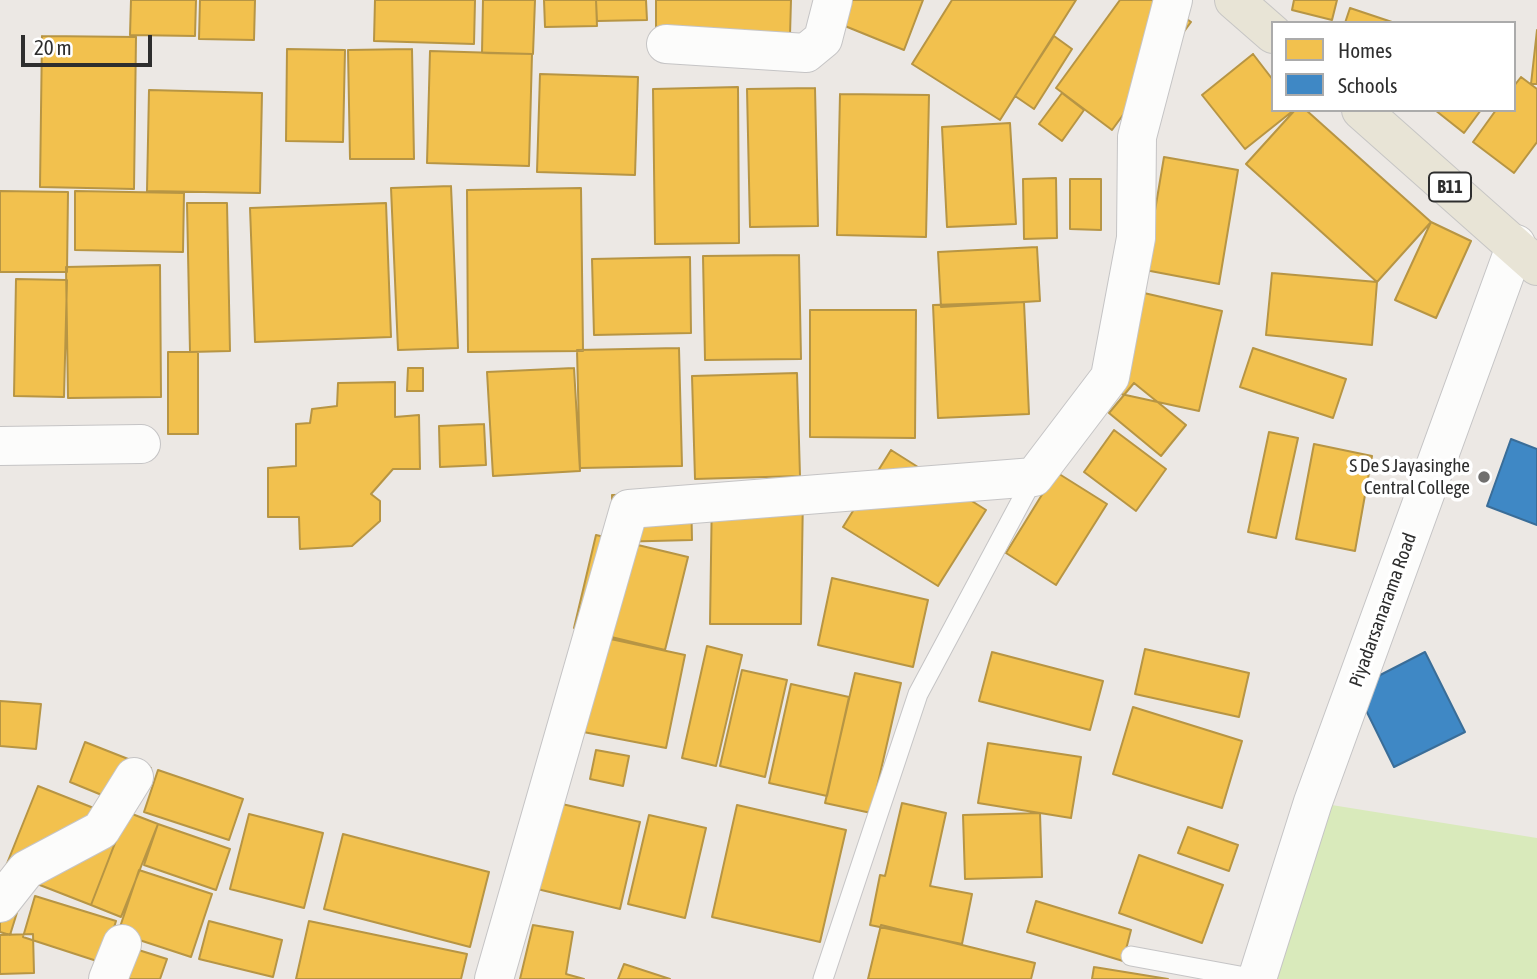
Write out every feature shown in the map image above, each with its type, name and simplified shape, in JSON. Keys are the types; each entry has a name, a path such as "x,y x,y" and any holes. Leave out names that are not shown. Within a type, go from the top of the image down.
{"main road":[{"path":"1234,0 1271,32"},
{"name":"B11","path":"1363,112 1526,255"}],"street":[{"path":"666,44 806,53 823,39 833,0"},
{"path":"494,979 629,509 1034,477 1110,377 1136,238 1137,137 1172,0"},
{"name":"Piyadarsanarama Road","path":"1257,979 1313,802 1526,255"},
{"path":"0,446 141,444"},
{"path":"0,903 26,870 101,830 134,777"},
{"path":"108,979 122,944"}],"lane":[{"path":"823,979 918,694 1034,477"},
{"path":"1131,956 1257,979"}],"green space":[{"path":"1313,802 1537,838 1537,979 1257,979"}],"building: Homes":[{"path":"131,0 196,0 195,36 130,35"},
{"path":"200,0 255,0 254,40 199,39"},
{"path":"375,0 475,0 474,44 374,41"},
{"path":"483,0 535,0 533,54 482,53"},
{"path":"544,0 596,0 597,26 545,27"},
{"path":"596,0 646,0 647,20 597,21"},
{"path":"656,0 791,0 790,35 656,32"},
{"path":"844,0 923,0 904,50 835,22"},
{"path":"952,0 1076,0 1000,120 912,64"},
{"path":"1120,0 1161,0 1191,22 1112,130 1056,88"},
{"path":"1294,0 1337,0 1332,20 1292,10"},
{"path":"1350,8 1389,21 1346,21"},
{"path":"1537,30 1537,84 1531,84"},
{"path":"42,36 136,37 134,189 40,187"},
{"path":"1054,36 1072,49 1034,109 1015,96"},
{"path":"287,49 345,50 343,142 286,141"},
{"path":"412,49 414,159 350,159 348,50"},
{"path":"430,51 532,54 529,166 427,163"},
{"path":"1253,54 1271,77 1271,112 1291,112 1245,149 1202,95"},
{"path":"540,74 638,77 635,175 537,172"},
{"path":"1521,77 1537,89 1537,142 1514,173 1473,142 1495,112 1516,112 1516,83"},
{"path":"738,87 739,243 655,244 653,89"},
{"path":"815,88 818,226 750,227 747,89"},
{"path":"149,90 262,93 260,193 147,191"},
{"path":"1062,93 1084,110 1062,141 1039,124"},
{"path":"840,94 929,95 926,237 837,235"},
{"path":"1293,112 1308,112 1431,222 1377,282 1246,164"},
{"path":"1438,112 1480,112 1464,133"},
{"path":"1010,123 1016,224 947,227 942,127"},
{"path":"1164,157 1238,170 1219,284 1145,270"},
{"path":"1056,178 1057,238 1024,239 1023,179"},
{"path":"1070,179 1101,179 1101,230 1070,229"},
{"path":"451,186 458,348 398,350 391,188"},
{"path":"581,188 583,351 468,352 467,190"},
{"path":"0,191 68,192 67,272 0,272"},
{"path":"75,191 184,193 183,252 75,250"},
{"path":"187,203 227,203 230,351 190,352"},
{"path":"386,203 391,337 255,342 250,208"},
{"path":"1431,222 1471,241 1436,318 1395,300"},
{"path":"1037,247 1040,301 941,307 938,252"},
{"path":"799,255 801,359 705,360 703,256"},
{"path":"690,257 691,333 594,335 592,259"},
{"path":"160,265 161,397 68,398 66,267"},
{"path":"1272,273 1377,282 1372,345 1266,335"},
{"path":"16,279 67,280 64,397 14,396"},
{"path":"1144,293 1222,311 1199,411 1121,394"},
{"path":"1024,302 1029,414 938,418 933,305"},
{"path":"810,310 916,310 915,438 810,437"},
{"path":"679,348 682,466 580,468 577,350"},
{"path":"1253,348 1346,379 1333,418 1240,387"},
{"path":"168,352 198,352 198,434 168,434"},
{"path":"408,368 423,368 423,391 407,391"},
{"path":"574,368 580,471 493,476 487,372"},
{"path":"797,373 800,476 695,479 692,376"},
{"path":"395,382 395,417 419,415 420,469 393,469 371,494 380,501 380,521 352,546 300,549 299,517 268,517 268,468 296,466 296,424 310,423 312,409 337,406 338,383"},
{"path":"1134,383 1186,425 1161,456 1109,413"},
{"path":"484,424 486,465 440,467 439,426"},
{"path":"1114,430 1166,469 1136,511 1084,472"},
{"path":"1269,432 1298,438 1276,538 1248,532"},
{"path":"1314,444 1372,456 1355,551 1296,539"},
{"path":"891,450 986,510 938,586 843,527"},
{"path":"1056,472 1107,504 1056,585 1006,553"},
{"path":"712,491 803,493 801,624 710,624"},
{"path":"691,494 692,540 613,542 612,495"},
{"path":"596,535 688,557 665,650 574,628"},
{"path":"832,578 928,600 913,667 818,645"},
{"path":"592,635 685,655 666,748 573,730"},
{"path":"707,646 742,655 716,766 682,758"},
{"path":"1145,649 1249,673 1239,717 1135,694"},
{"path":"992,652 1103,681 1090,730 979,701"},
{"path":"742,670 787,680 765,777 720,766"},
{"path":"855,673 901,683 871,813 825,803"},
{"path":"791,684 849,697 827,796 769,783"},
{"path":"0,701 41,704 36,749 0,746"},
{"path":"1133,707 1242,741 1222,808 1113,774"},
{"path":"85,742 151,768 136,809 70,782"},
{"path":"988,743 1081,757 1071,818 978,803"},
{"path":"596,750 629,756 623,786 590,779"},
{"path":"158,770 243,799 229,840 144,812"},
{"path":"38,786 124,820 91,905 4,871"},
{"path":"549,801 640,822 620,909 529,887"},
{"path":"902,803 946,813 930,886 972,894 962,944 870,925 880,875 885,876"},
{"path":"737,805 846,830 820,942 712,917"},
{"path":"127,812 158,824 121,917 91,905"},
{"path":"1040,813 1042,877 965,879 963,815"},
{"path":"249,814 323,833 304,908 230,889"},
{"path":"649,815 706,828 685,918 628,904"},
{"path":"158,824 230,849 216,890 144,865"},
{"path":"1188,827 1238,845 1229,871 1178,853"},
{"path":"343,834 489,872 470,947 324,909"},
{"path":"1139,855 1223,885 1202,943 1119,913"},
{"path":"139,870 212,894 191,957 118,933"},
{"path":"0,881 24,890 10,935 0,932"},
{"path":"35,896 116,921 103,963 23,937"},
{"path":"1036,901 1131,930 1123,961 1027,932"},
{"path":"209,921 282,940 273,977 199,959"},
{"path":"309,921 467,954 461,979 296,979"},
{"path":"533,925 573,932 566,974 584,979 520,979"},
{"path":"881,925 1035,963 1031,979 868,979"},
{"path":"33,934 34,973 0,974 0,935"},
{"path":"129,947 167,959 160,979 119,979"},
{"path":"624,964 670,979 618,979"},
{"path":"1094,967 1168,979 1092,979"}],"building: Schools":[{"path":"1511,439 1537,449 1537,525 1487,506"},
{"path":"1425,652 1465,732 1394,767 1355,688"}],"place":[{"name":"S De S Jayasinghe Central College","path":"1484,477"}]}
